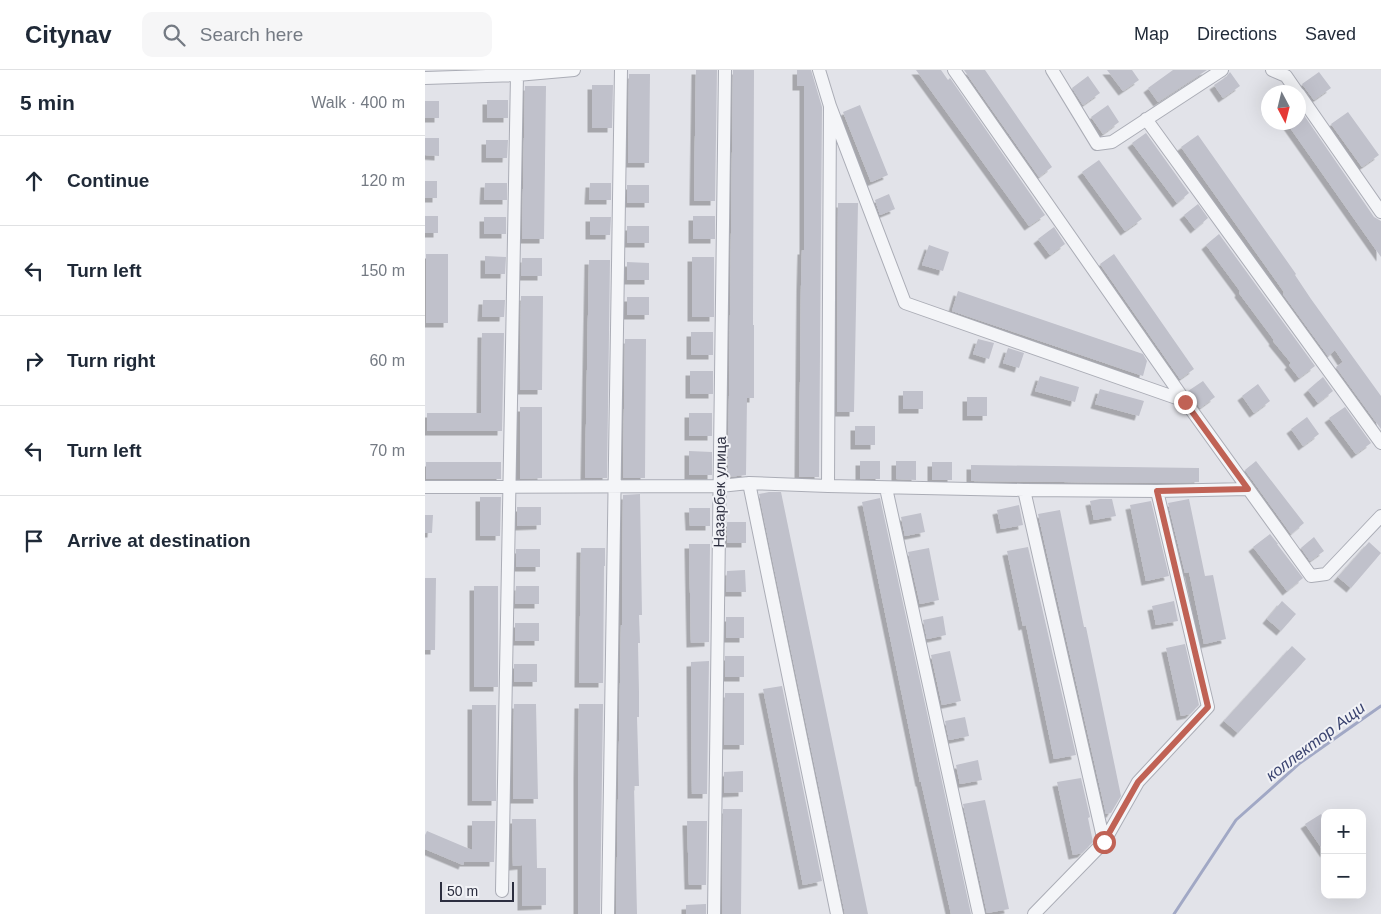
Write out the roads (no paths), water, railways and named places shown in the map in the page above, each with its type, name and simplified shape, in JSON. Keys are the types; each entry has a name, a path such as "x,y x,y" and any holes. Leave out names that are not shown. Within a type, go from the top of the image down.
{"street":[{"path":"425,78 517,75 574,70"},
{"path":"608,914 621,70"},
{"name":"Назарбек улица","path":"714,914 725,70"},
{"path":"954,70 1185,402 1311,576 1326,574 1381,516"},
{"path":"1052,70 1097,144 1112,142 1222,70"},
{"path":"1272,70 1286,76 1292,85"},
{"path":"822,71 830,106 905,303 1185,402"},
{"path":"502,891 517,75"},
{"path":"1306,104 1381,212"},
{"path":"828,486 830,106"},
{"path":"1146,119 1381,443"},
{"path":"749,483 837,914"},
{"path":"425,487 720,486 749,483 886,488 1024,490 1157,491 1248,489"},
{"path":"886,488 979,914"},
{"path":"1024,490 1104,842"},
{"path":"1034,914 1104,842 1138,782 1208,707 1157,491"}],"waterway":[{"name":"коллектор Ащи","path":"1174,914 1236,820 1300,763 1381,706"}]}
